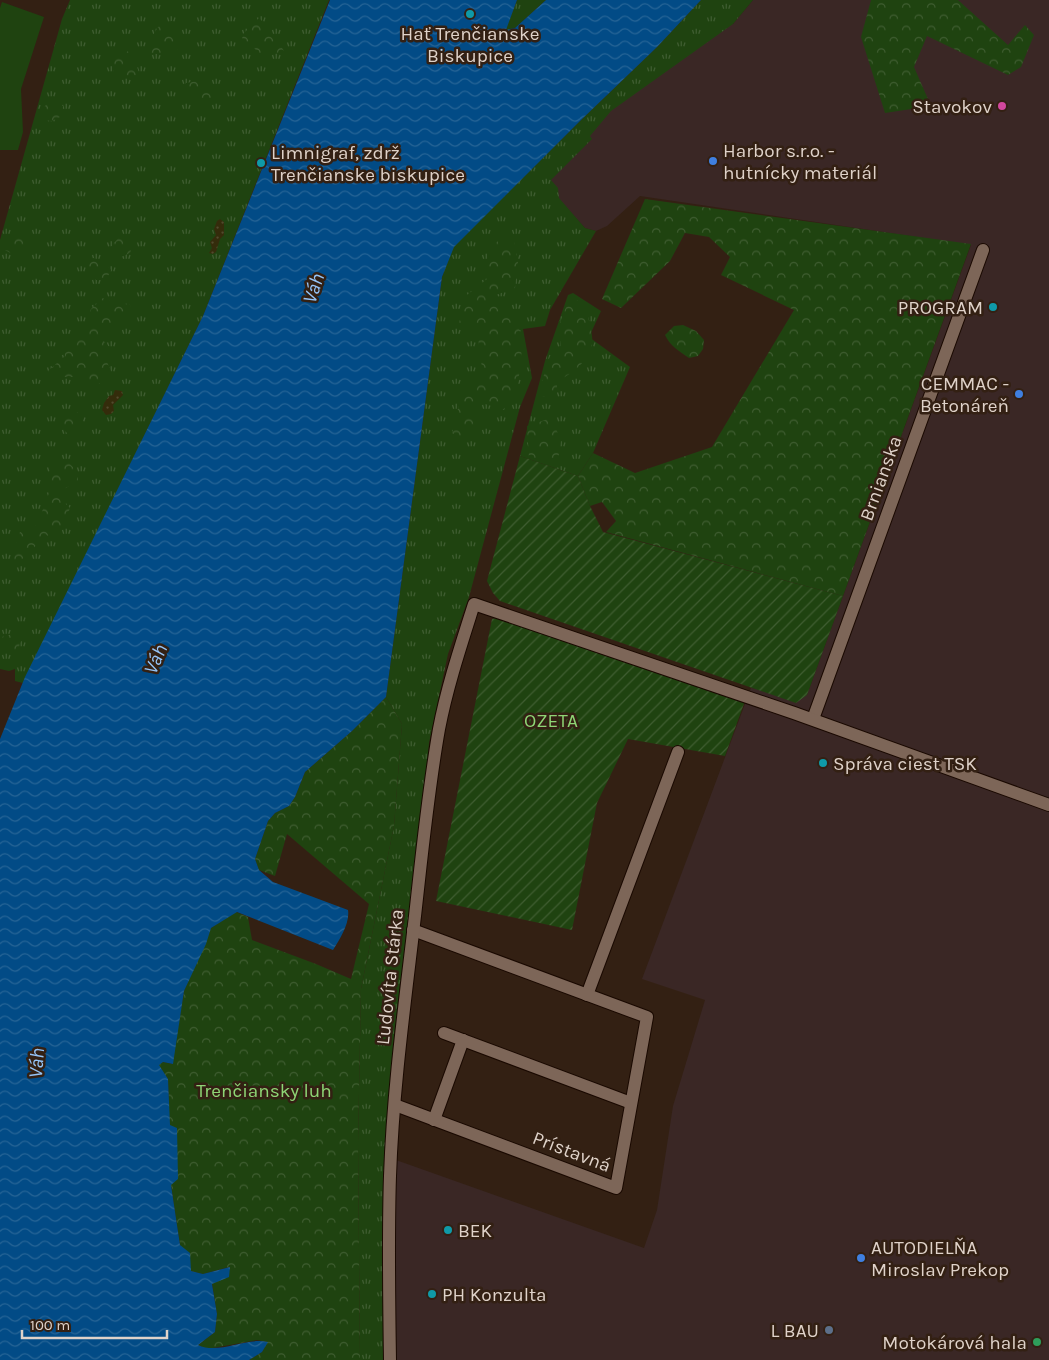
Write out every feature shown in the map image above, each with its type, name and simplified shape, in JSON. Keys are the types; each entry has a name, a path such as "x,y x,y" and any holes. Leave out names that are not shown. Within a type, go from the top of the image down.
{"street":[{"name":"Brnianska","path":"813,719 983,250"},
{"name":"Ľudovíta Stárka","path":"390,1360 388,1217 395,1105 413,930 439,729 457,657 474,604 813,719"},
{"path":"813,719 1049,805"},
{"path":"588,995 678,752"},
{"name":"Prístavná","path":"395,1105 616,1188 647,1017 413,930"},
{"path":"444,1033 631,1103"},
{"path":"434,1120 464,1040"}],"shaded area":[{"path":"753,0 1049,0 1049,1360 384,1360 396,1160 644,1248 657,1210 673,1106 705,1000 642,979 751,688 807,695 971,245 640,196 607,226 596,231 585,228 558,198 535,166 676,27 733,24"}],"green space":[{"path":"70,0 329,0 203,316 23,683 15,681 15,669 9,671 0,669 0,240 62,19"},
{"path":"517,0 546,0 515,28 505,31"},
{"path":"701,0 753,0 733,24 611,111 590,136 592,139 551,180 558,188 559,198 585,228 596,231 550,310 545,326 523,329 532,378 520,407 469,597 448,654 429,743 396,1160 384,1360 360,1360 358,1143 361,989 394,826 402,724 386,697 442,277 453,247 657,47"},
{"path":"871,0 958,0 1008,45 1025,25 1034,35 1021,67 1008,75 927,36 914,67 931,106 885,113 861,37"},
{"path":"2,2 44,17 21,89 23,132 18,150 0,150 0,8"},
{"path":"259,18 264,23 263,32 277,40 284,51 263,57 254,48 243,43 242,35"},
{"path":"172,21 180,37 178,49 169,58 154,53 135,62 140,75 114,76 111,56 126,51 135,54 147,45 158,27"},
{"path":"202,80 213,91 213,102 203,107 185,91 186,83"},
{"path":"52,99 63,106 62,116 52,121 43,120 44,107"},
{"path":"645,199 971,244 843,596 606,532 616,521 602,502 590,506 578,476 593,453 635,473 712,447 794,310 721,275 730,257 709,237 685,233 670,261 621,308 602,299"},
{"path":"11,233 22,234 29,243 26,252 20,258 1,248 3,240"},
{"path":"502,235 513,237 518,261 515,288 496,295 514,317 523,339 518,385 504,410 476,401 476,426 466,439 452,433 463,388 483,376 477,330 459,323 467,295 487,279 488,254"},
{"path":"119,237 132,240 133,245 130,253 112,261 111,247"},
{"path":"93,258 104,262 111,270 106,280 96,280 89,270 88,265"},
{"path":"573,293 601,311 589,337 630,367 593,453 578,476 520,456 545,361 568,295"},
{"path":"570,297 585,304 592,344 587,356 579,367 557,381 557,396 537,397 550,356 561,346 559,325"},
{"path":"103,298 112,302 131,305 130,314 103,330 100,337 113,351 107,362 114,378 88,388 78,377 52,377 48,371 65,356 63,339 83,334 91,309"},
{"path":"683,325 696,331 704,340 703,349 698,356 689,358 678,351 665,335 674,326"},
{"path":"74,412 84,414 80,428 69,435 59,422"},
{"path":"551,418 561,440 558,460 529,458 527,426"},
{"path":"520,456 578,476 603,532 843,596 807,695 796,703 500,601 493,593 487,581"},
{"path":"66,460 77,471 78,481 62,490 61,499 70,508 64,525 52,537 46,535 24,558 12,564 11,559 20,532 37,525 49,493 50,463"},
{"name":"OZETA","path":"497,618 745,701 725,756 628,739 597,803 572,930 436,901 492,619"},
{"path":"14,634 21,641 17,650 7,653 0,645 3,636"},
{"name":"Trenčiansky luh","path":"386,697 402,724 394,826 361,989 358,1143 360,1360 249,1360 262,1352 267,1342 257,1340 207,1349 198,1345 215,1332 217,1314 212,1283 229,1267 203,1274 191,1271 180,1245 171,1185 168,1079 158,1065 163,1062 172,1064 184,991 211,928 236,912 248,917 252,940 351,979 369,904 287,834 275,876 259,870 255,859 268,821 275,813 289,806 295,797 305,772 352,731"}],"sand":[{"path":"220,219 224,222 224,235 220,239 216,252 213,254 209,253 212,248 210,242 216,235 214,229 217,221"},
{"path":"115,390 122,391 123,395 113,405 114,411 106,415 102,410 104,403 109,396 113,395"}],"water":[{"name":"Váh","path":"330,0 517,0 506,30 515,28 546,0 701,0 657,47 454,247 442,277 386,697 352,731 305,772 295,797 289,806 275,813 268,821 255,859 259,870 273,882 348,910 346,925 333,950 237,912 211,928 206,944 184,991 173,1064 163,1062 159,1065 168,1079 170,1125 177,1128 178,1179 171,1185 180,1245 190,1253 191,1271 203,1274 230,1267 229,1277 212,1284 217,1314 215,1332 198,1345 206,1348 215,1348 250,1342 268,1342 262,1352 249,1360 0,1360 0,739 25,677 203,316"}],"place":[{"name":"Hať Trenčianske Biskupice","path":"470,14"},
{"name":"Stavokov","path":"1002,106"},
{"name":"Harbor s.r.o. - hutnícky materiál","path":"713,161"},
{"name":"Limnigraf, zdrž Trenčianske biskupice","path":"261,163"},
{"name":"PROGRAM","path":"993,307"},
{"name":"CEMMAC - Betonáreň","path":"1019,394"},
{"name":"Správa ciest TSK","path":"823,763"},
{"name":"BEK","path":"448,1230"},
{"name":"AUTODIELŇA Miroslav Prekop","path":"861,1258"},
{"name":"PH Konzulta","path":"432,1294"},
{"name":"L BAU","path":"829,1330"},
{"name":"Motokárová hala","path":"1037,1342"}]}
